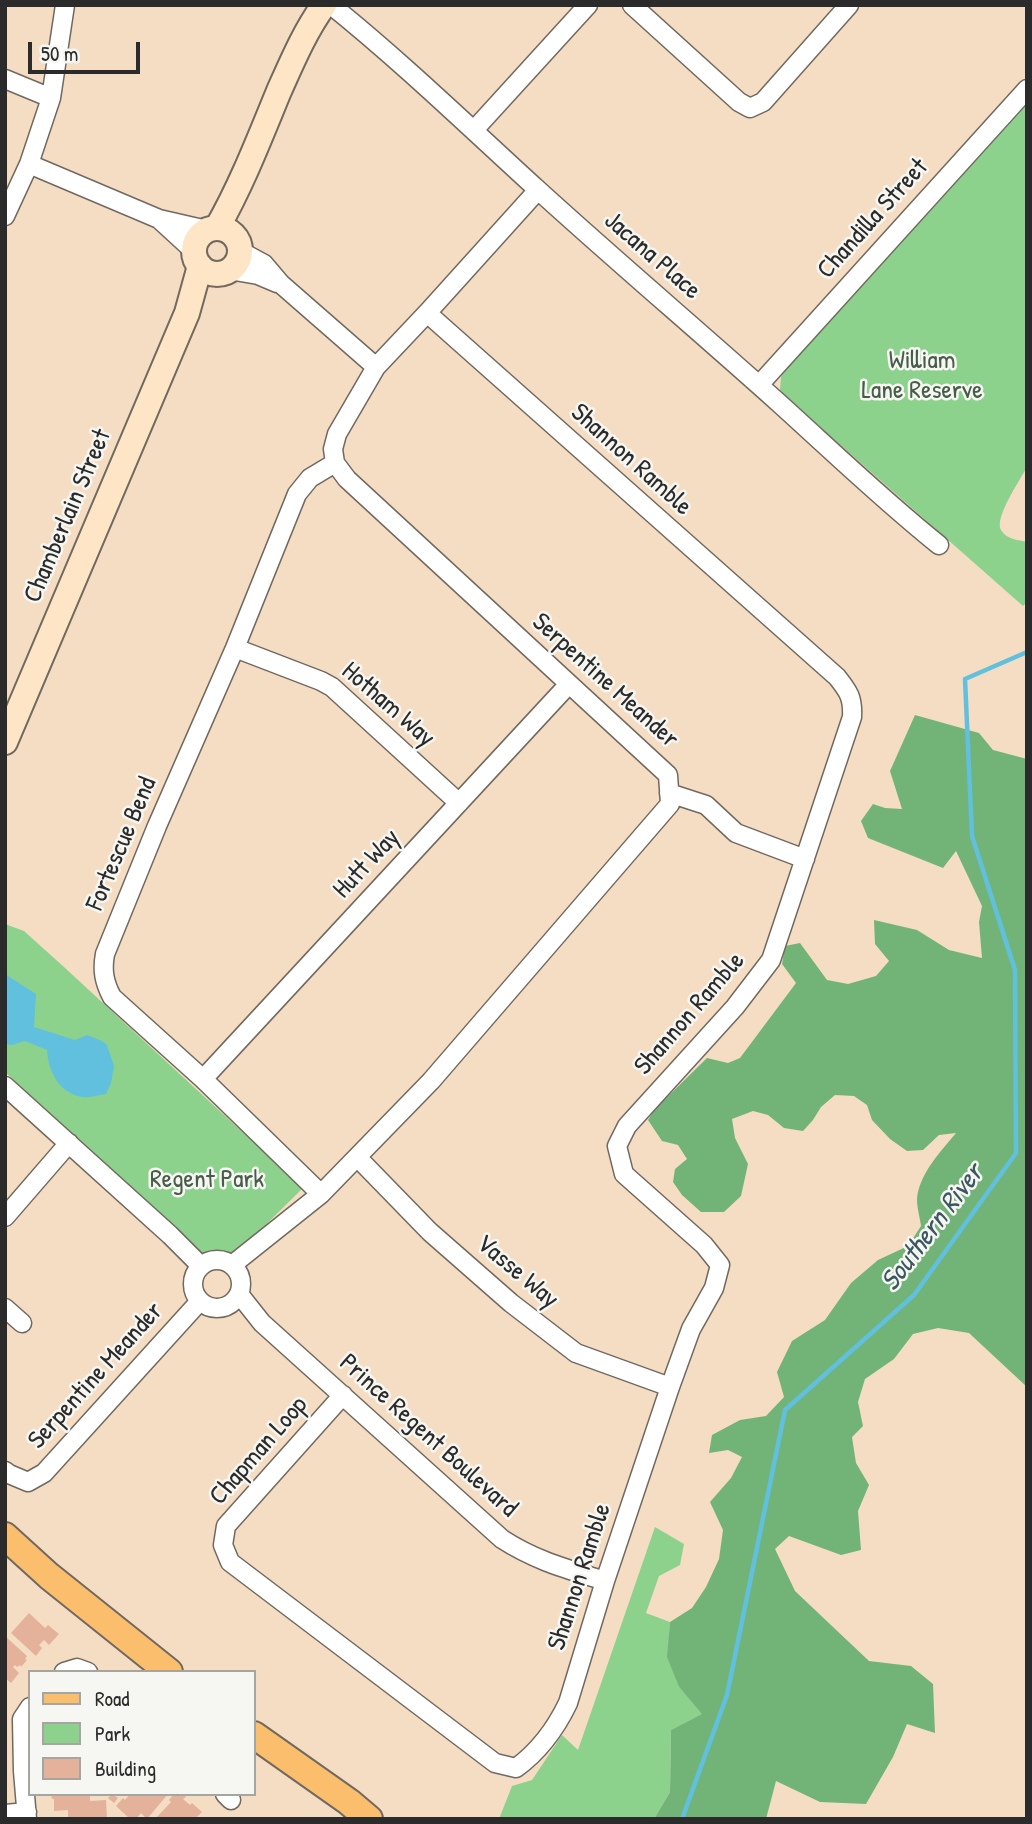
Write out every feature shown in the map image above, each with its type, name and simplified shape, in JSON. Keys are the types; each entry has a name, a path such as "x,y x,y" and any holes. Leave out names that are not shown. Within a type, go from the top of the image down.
{"main road":[{"name":"Chamberlain Street","path":"5,742 187,313 217,251 241,183 290,65 324,5"},
{"path":"5,1536 49,1576 166,1670"},
{"path":"256,1736 369,1819"}],"street":[{"path":"5,216 29,164 51,98 65,5"},
{"name":"Jacana Place","path":"331,5 939,545"},
{"path":"474,130 588,5"},
{"path":"632,5 739,102 750,108 763,102 849,5"},
{"path":"5,79 51,98"},
{"name":"Chandilla Street","path":"759,385 1027,89"},
{"path":"29,164 159,219 217,251 264,264 281,284 376,367"},
{"path":"335,463 333,449 337,434 376,367 538,190"},
{"path":"159,219 217,251"},
{"name":"Shannon Ramble","path":"427,313 837,677 853,702 852,717 771,960 735,1007 627,1126 617,1146 624,1174 704,1245 720,1265 714,1288 691,1329 670,1387 605,1581 568,1703 532,1757 516,1768"},
{"name":"Fortescue Bend","path":"321,1194 203,1079 113,997 106,986 103,964 104,954 235,648 297,494 310,478 335,463"},
{"name":"Serpentine Meander","path":"232,1265 321,1194 431,1081 670,804 668,775 347,480 335,463"},
{"name":"Hotham Way","path":"235,648 332,687 458,803"},
{"name":"Hutt Way","path":"203,1079 569,684"},
{"path":"669,793 706,806 736,833 805,859"},
{"path":"5,1086 201,1266"},
{"path":"5,1217 69,1143"},
{"name":"Vasse Way","path":"358,1157 430,1232 511,1303 576,1353 670,1387"},
{"path":"209,1261 225,1261 238,1272 241,1280 239,1294 232,1303 225,1307 211,1308 200,1301 194,1293 193,1284 196,1272 201,1266 209,1261"},
{"name":"Prince Regent Boulevard","path":"239,1294 262,1323 502,1539 545,1563 605,1581"},
{"name":"Serpentine Meander","path":"5,1471 28,1482 44,1473 200,1301"},
{"path":"5,1308 22,1323"},
{"name":"Chapman Loop","path":"343,1395 226,1527 223,1545 230,1562 495,1763 516,1768"},
{"path":"5,1814 27,1816 22,1719 28,1710"}],"green space":[{"name":"William Lane Reserve","path":"1027,101 1027,467 1004,508 1000,524 1001,530 1012,539 1027,542 1027,602 1023,606 780,390 781,377 785,370"},
{"path":"915,715 979,733 993,750 1027,759 1027,1387 969,1333 938,1328 913,1334 894,1359 865,1379 858,1402 863,1426 852,1437 856,1463 869,1485 858,1511 861,1550 841,1555 789,1536 775,1549 795,1591 869,1661 911,1666 933,1684 935,1733 907,1724 893,1757 866,1804 820,1802 776,1781 766,1819 654,1819 670,1792 671,1730 702,1714 679,1687 667,1657 670,1622 692,1608 706,1587 719,1559 723,1530 710,1502 731,1478 742,1457 728,1450 709,1453 712,1435 740,1420 766,1416 784,1397 777,1372 792,1341 825,1320 851,1283 878,1260 908,1246 921,1226 917,1199 922,1181 932,1163 956,1133 939,1135 923,1150 907,1151 890,1139 872,1120 867,1105 854,1096 835,1095 821,1107 803,1131 784,1128 768,1115 753,1111 732,1119 735,1138 748,1164 741,1196 724,1212 701,1212 682,1195 673,1182 675,1169 687,1159 678,1145 662,1141 648,1120 655,1109 707,1058 728,1063 740,1058 796,983 782,964 785,946 800,943 827,980 848,984 876,976 889,961 875,944 874,920 917,930 949,950 982,958 979,922 982,906 956,851 943,868 868,838 861,821 873,804 902,809 890,771"},
{"name":"Regent Park","path":"5,924 24,931 303,1188 232,1258 218,1261 204,1258 5,1072"},
{"path":"655,1527 684,1544 680,1565 659,1576 646,1613 670,1622 668,1657 679,1687 703,1714 671,1730 670,1792 654,1819 499,1819 512,1786 532,1780 562,1735 578,1750"}],"water":[{"path":"5,974 36,994 34,1027 75,1040 87,1035 107,1045 114,1066 106,1094 86,1097 75,1095 56,1080 47,1050 25,1041 5,1044"}],"building":[{"path":"29,1613 45,1628 48,1625 59,1634 49,1645 44,1640 39,1645 42,1648 36,1656 11,1633"},
{"path":"5,1636 27,1656 21,1667 13,1667 19,1673 11,1683 5,1678"},
{"path":"51,1796 90,1796 90,1801 106,1800 107,1818 68,1819 68,1810 54,1811"},
{"path":"115,1796 118,1798 114,1803 108,1798"},
{"path":"128,1796 166,1796 147,1819 141,1813 136,1819 130,1819 116,1806 123,1798 125,1800"},
{"path":"172,1796 185,1796 183,1799 202,1812 195,1819 155,1819 171,1802 169,1800"}],"waterway":[{"name":"Southern River","path":"682,1819 727,1695 785,1410 914,1295 1016,1153 1015,970 972,836 965,679 1027,652"}]}
